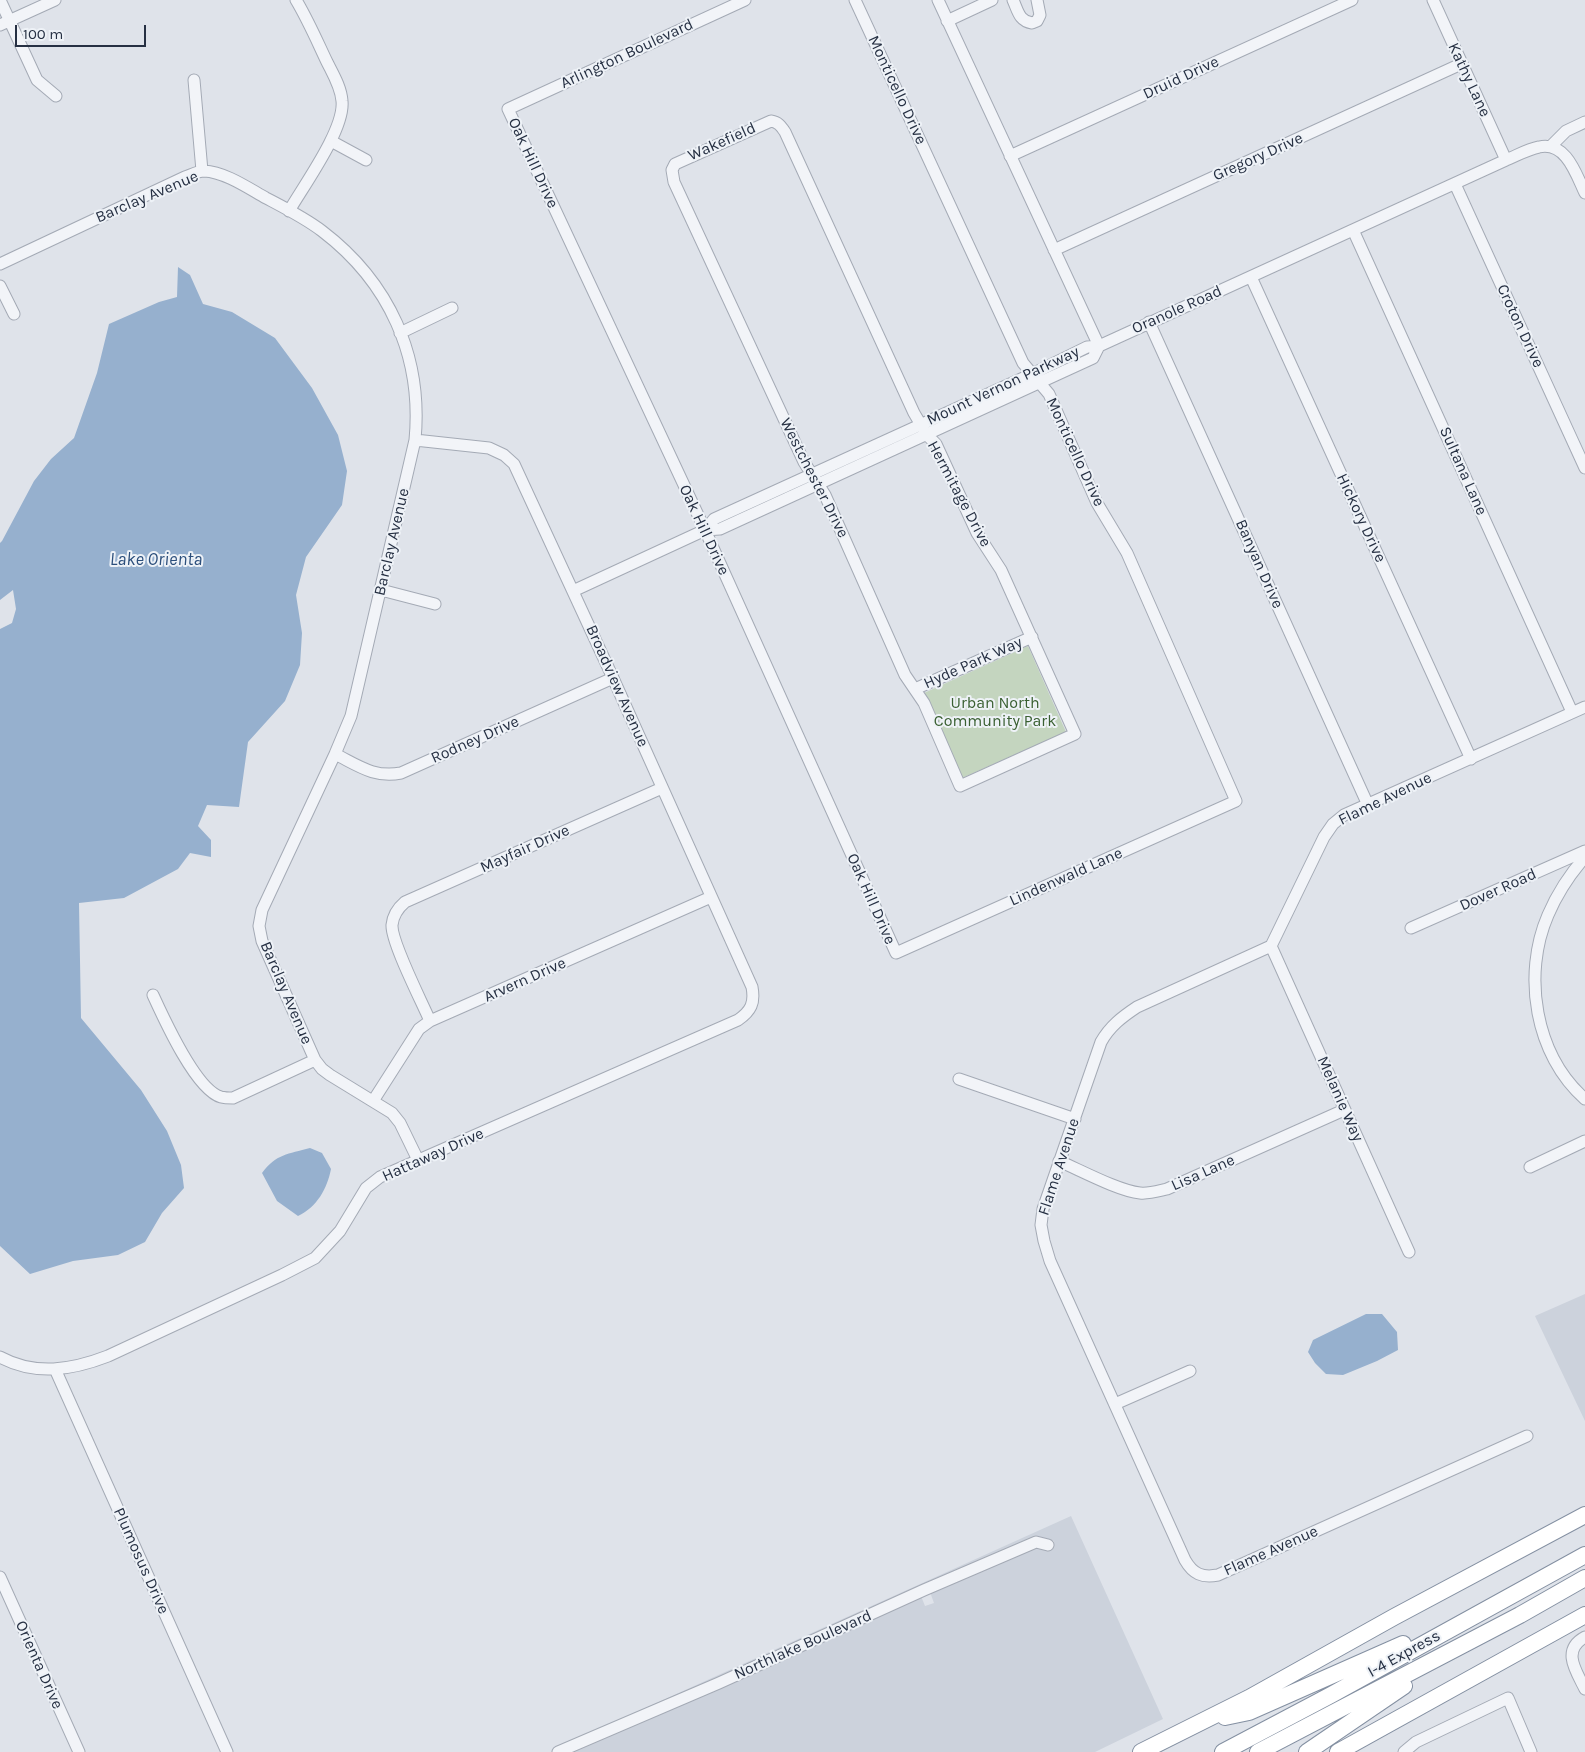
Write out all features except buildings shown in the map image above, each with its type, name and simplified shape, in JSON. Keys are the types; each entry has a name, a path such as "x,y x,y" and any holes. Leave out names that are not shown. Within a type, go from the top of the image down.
{"highway":[{"path":"1141,1752 1249,1698 1394,1617 1585,1515"},
{"name":"I-4 Express","path":"1223,1752 1331,1696 1490,1606 1585,1555"},
{"name":"I-4 Express","path":"1258,1752 1474,1639 1585,1578"},
{"path":"1200,1724 1249,1712 1490,1606"},
{"path":"1338,1752 1585,1615"},
{"path":"1307,1752 1474,1639"}],"street":[{"path":"0,0 5,23 37,80 56,96"},
{"path":"5,23 55,0"},
{"path":"289,211 331,141 340,119 342,101 337,82 306,16 296,0"},
{"name":"Arlington Boulevard","path":"508,109 746,0"},
{"name":"Monticello Drive","path":"855,0 1023,363 1049,394 1097,504 1127,553 1236,800"},
{"path":"938,0 1099,346"},
{"path":"948,21 992,0"},
{"path":"1013,0 1022,20 1032,23 1037,21 1040,15 1037,0"},
{"name":"Druid Drive","path":"1010,156 1352,0"},
{"name":"Kathy Lane","path":"1433,0 1506,160"},
{"name":"Gregory Drive","path":"1054,250 1461,64"},
{"path":"194,80 202,171"},
{"name":"Oak Hill Drive","path":"508,109 705,530 896,954"},
{"name":"Wakefield","path":"672,170 675,164 679,162 764,124 776,122"},
{"name":"Hermitage Drive","path":"776,122 785,132 914,413 936,444 973,525 1001,570 1075,734 960,786"},
{"path":"1585,122 1566,131 1551,146 1563,152 1572,165 1585,193"},
{"path":"331,141 366,160"},
{"name":"Oranole Road","path":"1099,346 1506,160 1539,147 1551,146"},
{"name":"Westchester Drive","path":"672,170 674,182 804,462 825,495 905,675 924,703 960,786"},
{"name":"Barclay Avenue","path":"0,264 202,171 218,174 237,182 321,231 348,254 369,276 385,300 410,356 415,384 417,420 415,440 350,716 335,754 262,910 259,926 262,941 315,1060 330,1075 392,1113 400,1123 418,1160"},
{"name":"Croton Drive","path":"1455,184 1585,468"},
{"name":"Sultana Lane","path":"1353,230 1572,712"},
{"name":"Hickory Drive","path":"1251,277 1470,758"},
{"path":"0,286 14,314"},
{"path":"400,333 452,308"},
{"name":"Banyan Drive","path":"1149,322 1368,805"},
{"name":"Mount Vernon Parkway","path":"573,591 705,530 720,529 815,479 1035,378 1093,358 1099,346"},
{"name":"Broadview Avenue","path":"415,440 489,448 504,455 514,464 752,987 754,998 752,1006"},
{"path":"381,590 435,604"},
{"name":"Hyde Park Way","path":"914,689 1032,637"},
{"name":"Rodney Drive","path":"335,754 374,773 386,776 401,773 613,678"},
{"name":"Flame Avenue","path":"1527,1436 1227,1570 1208,1577 1198,1575 1190,1569 1185,1560 1050,1261 1041,1225 1043,1209 1059,1161 1101,1042 1109,1029 1137,1006 1271,946 1324,837 1333,824 1344,815 1585,707"},
{"name":"Mayfair Drive","path":"430,1021 393,935 393,917 398,908 405,902 662,788"},
{"name":"Lindenwald Lane","path":"896,954 1236,800"},
{"name":"Dover Road","path":"1411,928 1585,851"},
{"path":"1585,857 1563,887 1548,916 1538,950 1536,978 1537,1008 1543,1034 1554,1059 1566,1078 1585,1099"},
{"name":"Arvern Drive","path":"373,1101 419,1030 430,1021 711,897"},
{"name":"Melanie Way","path":"1271,946 1408,1252"},
{"path":"153,996 173,1040 193,1070 211,1092 222,1098 233,1098 315,1060"},
{"name":"Hattaway Drive","path":"0,1357 21,1366 38,1369 55,1369 80,1365 108,1356 273,1280 315,1258 340,1231 366,1188 380,1178 738,1020 752,1006"},
{"path":"959,1079 1074,1119"},
{"name":"Lisa Lane","path":"1059,1161 1125,1190 1152,1193 1167,1189 1344,1110"},
{"path":"1530,1167 1585,1141"},
{"name":"Plumosus Drive","path":"55,1369 227,1752"},
{"path":"1116,1404 1190,1371"},
{"name":"Northlake Boulevard","path":"558,1752 926,1595 1036,1542 1048,1545"},
{"name":"Orienta Drive","path":"0,1577 79,1752"},
{"path":"1585,1637 1579,1640 1573,1648 1572,1654 1573,1662 1585,1689"},
{"path":"1405,1752 1416,1742 1508,1698 1531,1752"}],"shaded area":[{"path":"1585,1294 1585,1421 1535,1316"},
{"path":"1071,1516 1163,1719 1095,1752 569,1752 921,1596 925,1606 934,1603 930,1592 1036,1547 1052,1550 1054,1541 1038,1537 581,1737"}],"green space":[{"name":"Urban North Community Park","path":"1028,646 1066,732 962,778 924,693"}],"water":[{"name":"Lake Orienta","path":"178,267 190,275 203,304 232,312 275,338 312,388 338,435 347,471 342,505 306,557 296,595 302,633 300,665 285,701 248,742 239,807 207,805 198,826 211,840 211,857 190,853 178,869 124,898 79,903 81,1018 141,1090 167,1131 181,1165 184,1188 162,1213 145,1242 118,1255 73,1261 30,1274 0,1246 0,629 12,623 16,609 13,590 0,600 0,543 34,481 51,459 74,438 97,373 109,324 159,302 177,297"},
{"path":"310,1148 322,1153 331,1169 327,1184 320,1197 311,1208 298,1216 277,1201 262,1173 278,1158"},
{"path":"1366,1314 1382,1314 1397,1332 1398,1350 1343,1375 1326,1374 1315,1363 1308,1352 1313,1340"}]}
